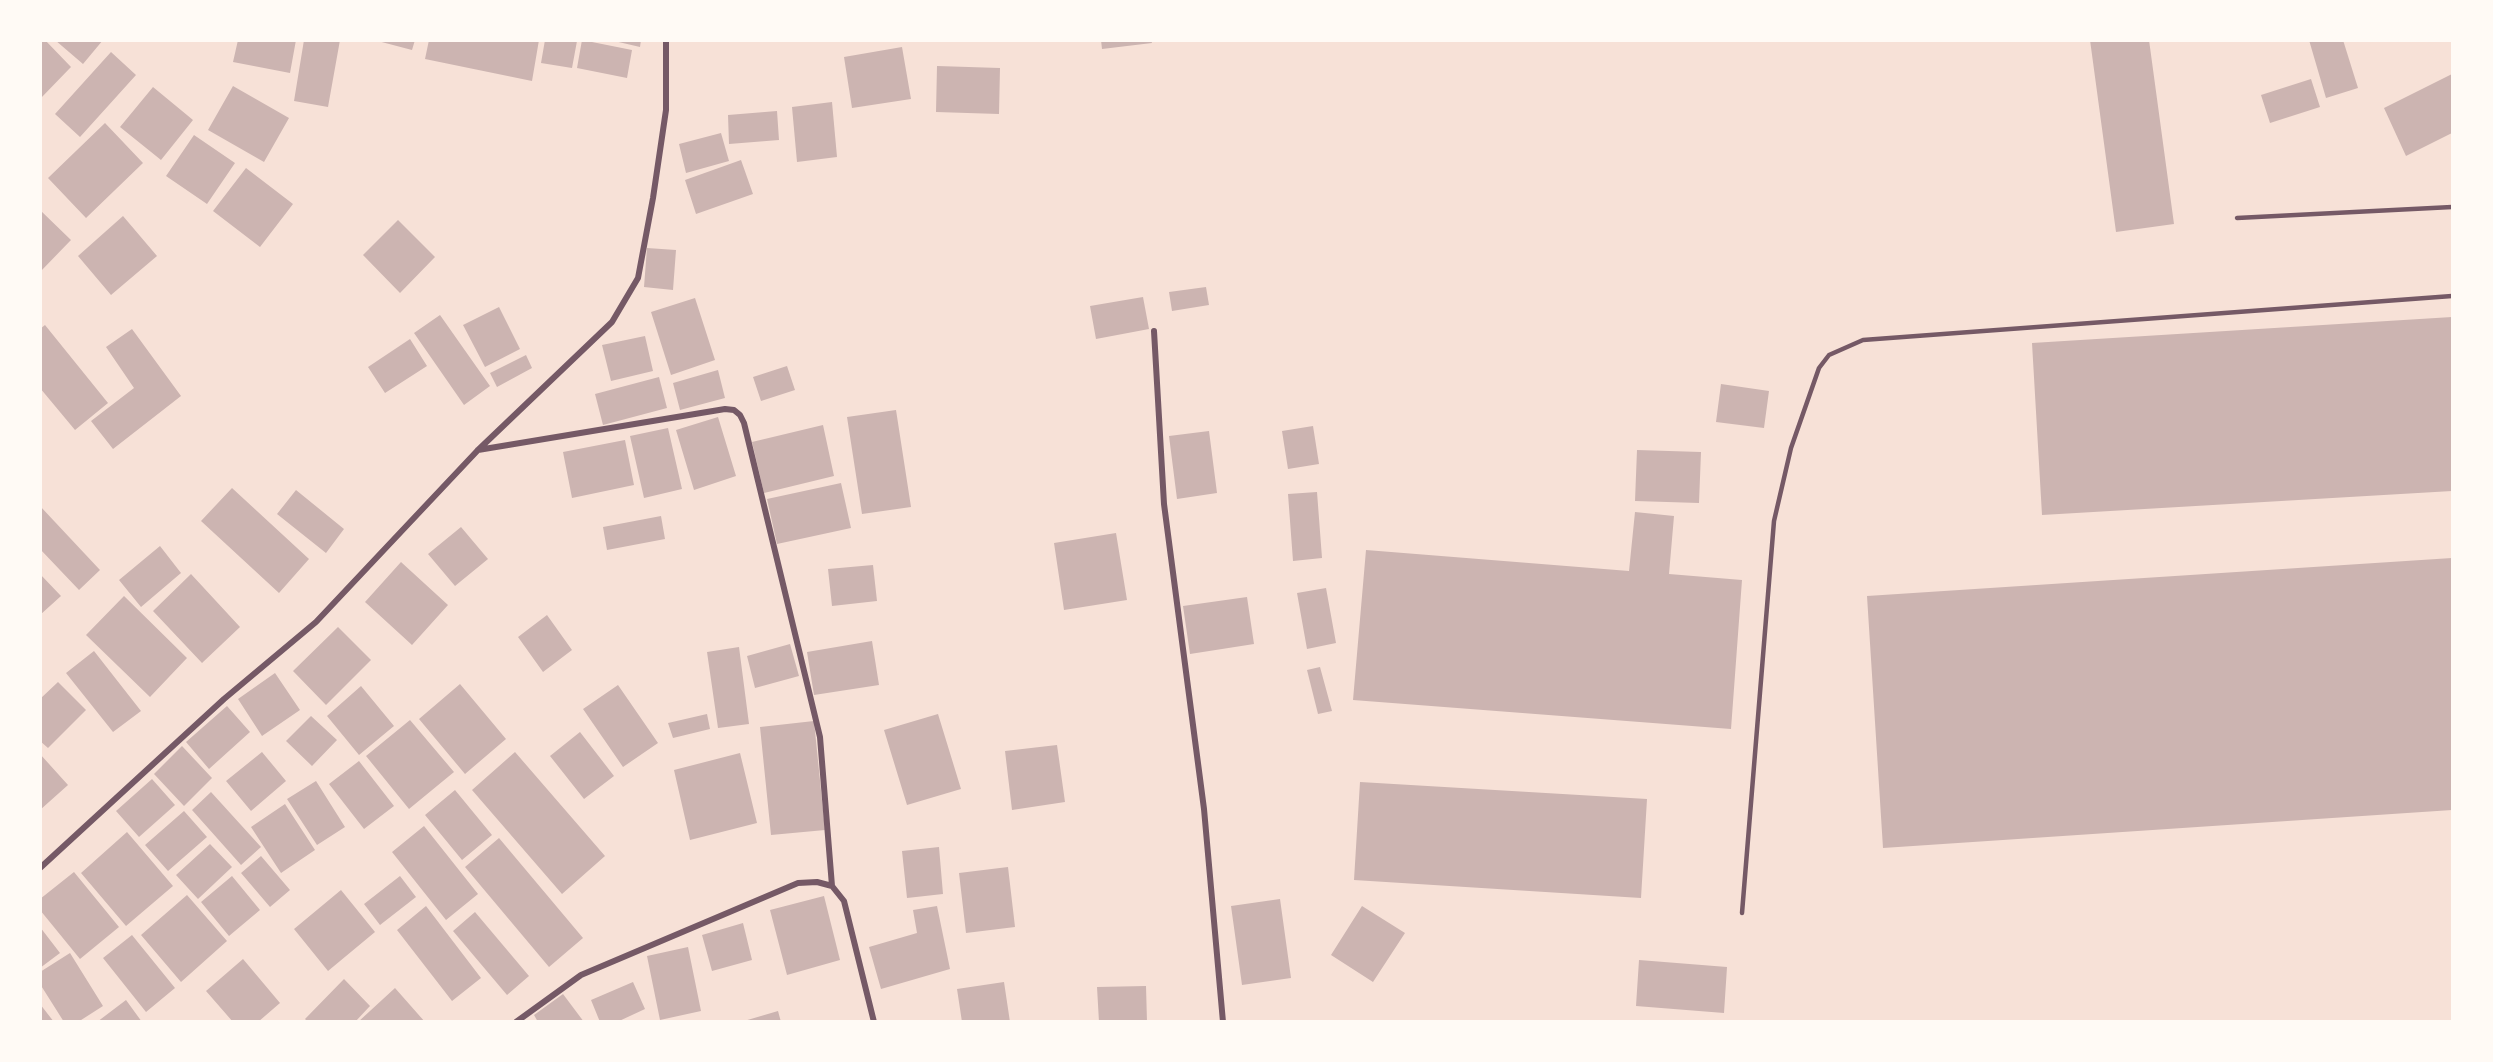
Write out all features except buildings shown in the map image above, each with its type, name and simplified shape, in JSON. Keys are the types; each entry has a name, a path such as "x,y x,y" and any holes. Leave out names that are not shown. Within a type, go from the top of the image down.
{"street":[{"path":"40,868 224,699 316,622 478,450 612,322 638,278 666,110 666,40"},
{"path":"1154,331 1164,504 1204,809 1223,1022"},
{"path":"478,450 724,409 734,410 740,415 750,445 820,738 832,886 844,901 874,1022"},
{"path":"516,1022 581,975 798,883 818,882 832,886"}],"lane":[{"path":"2237,218 2452,207"},
{"path":"1742,913 1774,521 1791,448 1819,368 1828,355 1863,340 2452,296"}]}
